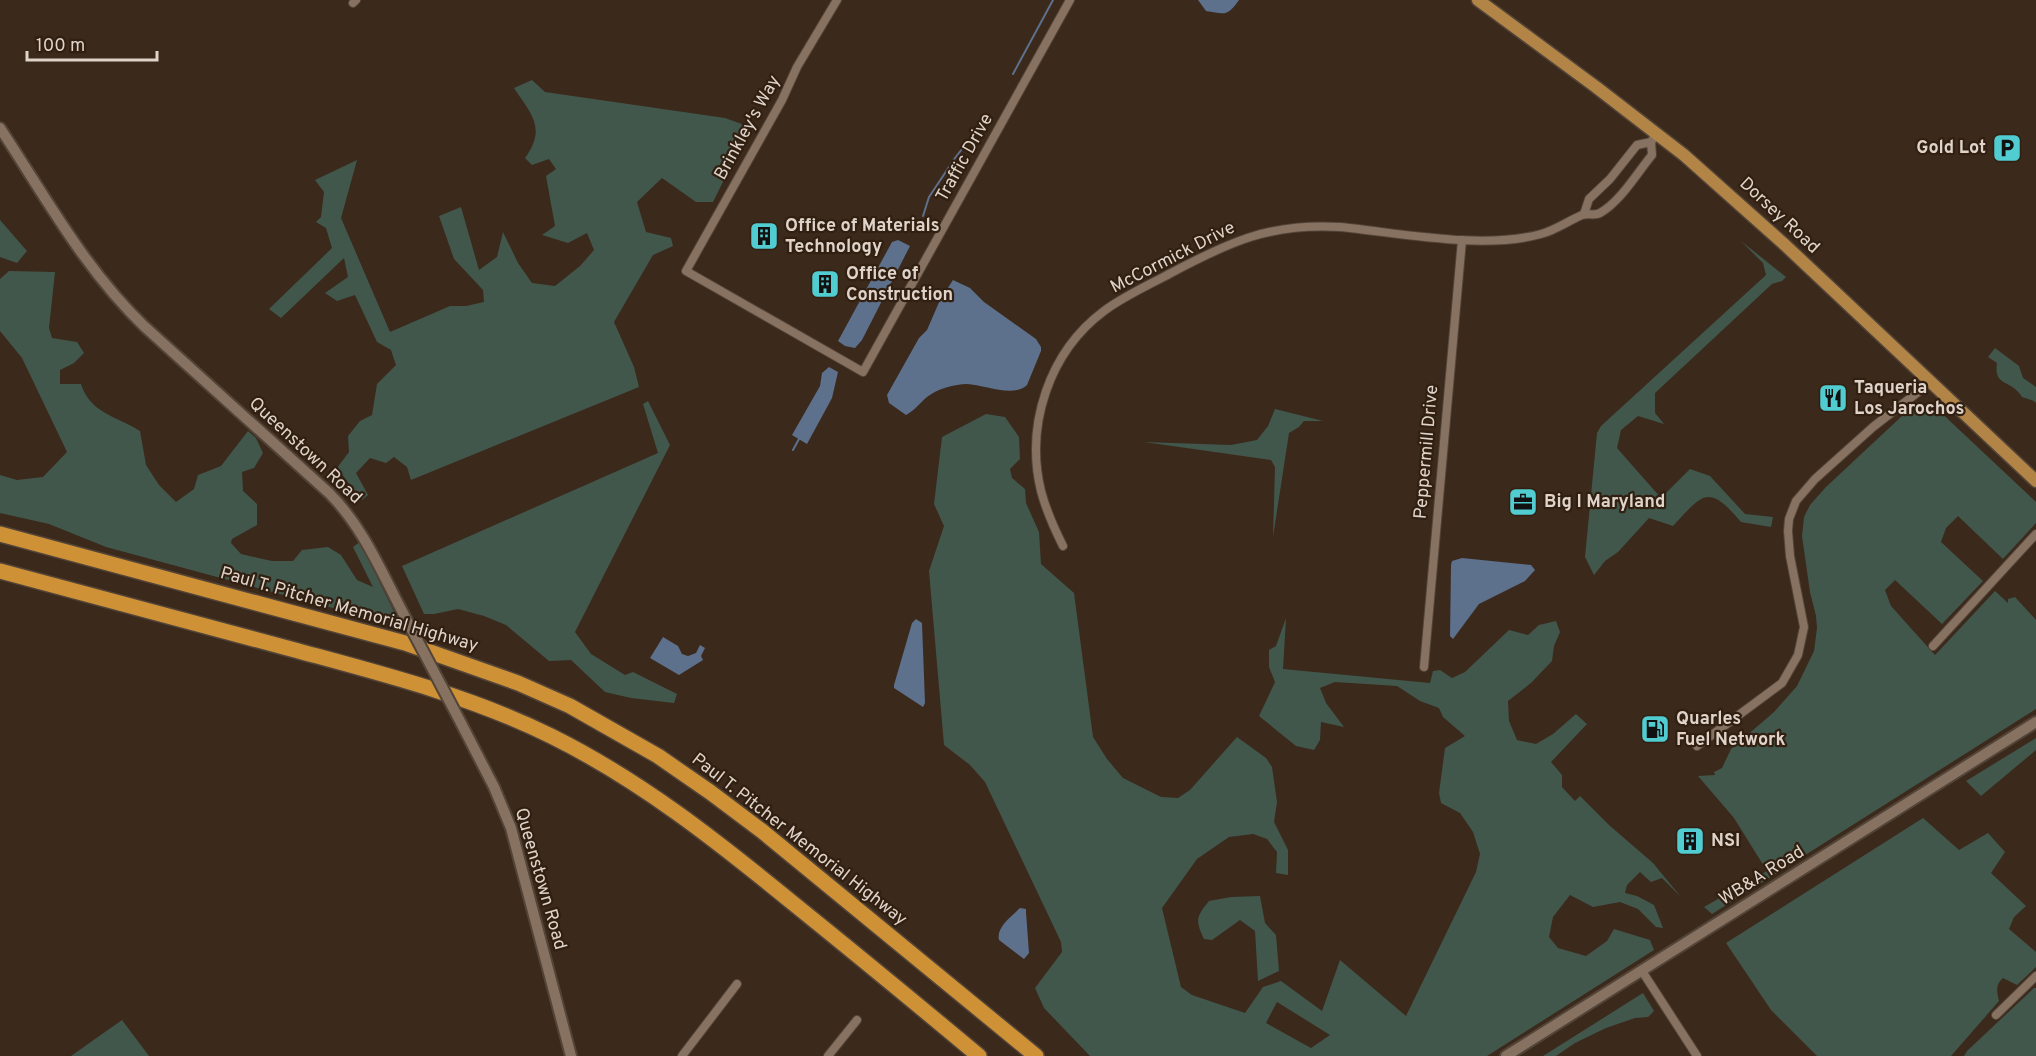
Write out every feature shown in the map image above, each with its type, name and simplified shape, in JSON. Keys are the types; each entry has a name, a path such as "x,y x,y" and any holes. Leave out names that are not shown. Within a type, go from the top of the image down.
{"highway":[{"path":"0,530 94,559"},
{"name":"Paul T. Pitcher Memorial Highway","path":"0,534 405,643 518,682 579,711 658,756 762,831 1036,1056"},
{"path":"0,571 396,677 496,712 549,735 597,760 687,819 980,1056"}],"main road":[{"name":"Dorsey Road","path":"1478,0 1761,223 2036,481"}],"street":[{"name":"Brinkley's Way","path":"686,271 782,100 797,68 837,0"},
{"name":"Traffic Drive","path":"686,271 863,372 1070,0"},
{"name":"Queenstown Road","path":"0,128 82,252 120,302 144,327 329,493 362,533 494,787 511,828 571,1056"},
{"name":"McCormick Drive","path":"1063,546 1044,503 1038,475 1037,441 1040,412 1049,381 1060,360 1079,335 1102,312 1214,250 1250,236 1282,229 1329,226 1462,240 1493,241 1529,237 1560,228 1584,214 1598,214 1616,199 1652,155 1654,138 1637,145 1610,179 1589,199 1584,214"},
{"name":"Peppermill Drive","path":"1424,668 1462,240"},
{"path":"1697,747 1782,683 1798,655 1804,627 1790,556 1788,531 1789,519 1796,501 1815,479 1873,427 1930,382"},
{"path":"1933,646 2036,534"},
{"name":"WB&A Road","path":"1506,1056 2036,722"},
{"path":"1642,971 1697,1056"},
{"path":"1996,1015 2036,976"},
{"path":"682,1056 736,984"},
{"path":"828,1056 857,1020"}],"green space":[{"path":"532,80 545,92 725,118 750,127 713,202 696,202 662,178 637,202 646,232 671,238 673,246 653,255 614,322 634,367 639,387 411,480 407,467 394,457 386,463 370,458 356,473 368,495 362,500 337,468 349,452 348,436 360,421 372,415 377,384 396,365 391,350 377,342 355,295 337,301 325,293 348,277 344,258 281,318 269,309 332,248 326,228 316,222 321,217 324,192 315,180 357,160 341,218 390,332 450,306 466,306 484,302 483,290 454,259 439,216 461,207 479,270 497,257 503,232 518,263 532,283 555,286 580,266 594,250 587,233 568,243 542,235 555,226 546,176 556,169 549,159 532,165 525,158 532,147 536,130 531,114 514,88"},
{"path":"0,220 27,251 17,263 0,257"},
{"path":"1741,241 1786,277 1772,284 1655,393 1655,413 1664,424 1638,416 1621,430 1617,448 1661,498 1690,469 1710,476 1745,514 1773,517 1771,527 1741,522 1721,502 1706,497 1692,506 1673,526 1649,518 1618,552 1605,561 1594,575 1585,557 1597,433 1601,426 1766,275 1763,263"},
{"path":"9,271 55,272 49,328 52,338 77,342 84,353 74,363 60,370 60,384 81,384 85,394 97,408 140,431 146,465 159,485 176,502 194,489 198,475 221,466 248,431 256,438 263,453 254,468 242,472 243,491 257,504 257,525 232,539 231,543 241,554 272,561 293,561 302,550 328,547 341,555 357,580 373,587 353,547 360,542 399,622 324,606 106,547 49,524 0,513 0,475 17,480 43,477 67,452 22,358 0,331 0,279"},
{"path":"1995,348 2019,366 2023,378 2036,387 2036,403 2022,397 2018,391 1998,376 1997,363 1988,357"},
{"path":"648,401 670,445 575,632 591,654 625,675 633,672 677,694 674,703 631,698 605,692 571,660 549,661 506,625 484,616 458,609 424,614 402,566 658,453 643,404"},
{"path":"1920,407 1935,407 2036,502 2036,523 2003,559 1958,516 1946,528 1941,542 1983,581 1942,624 1895,580 1885,590 1891,606 1935,655 1995,591 2008,603 2008,599 2015,597 2036,620 2036,709 1712,914 1704,907 1767,871 1734,818 1698,776 1715,775 1714,772 1722,768 1731,749 1774,712 1797,686 1814,651 1817,628 1802,536 1804,517 1810,505 1826,487 1903,415"},
{"path":"1275,409 1323,421 1304,421 1289,433 1273,537 1275,467 1271,460 1144,442 1231,445 1257,440 1268,426"},
{"path":"986,414 1005,417 1019,437 1020,459 1010,469 1012,478 1025,489 1026,503 1039,532 1041,564 1074,593 1093,737 1123,778 1161,797 1178,798 1190,790 1237,737 1266,758 1272,767 1277,802 1274,822 1288,850 1288,875 1276,873 1277,852 1267,839 1253,834 1229,837 1197,859 1162,908 1181,987 1192,995 1245,1013 1263,987 1281,981 1322,1011 1340,960 1406,1016 1476,872 1480,854 1473,832 1460,813 1441,803 1439,793 1445,748 1465,736 1443,717 1439,708 1420,701 1397,686 1335,682 1320,688 1326,703 1344,727 1321,722 1320,740 1314,750 1296,746 1259,716 1275,682 1269,667 1269,650 1276,646 1286,618 1283,669 1430,683 1433,671 1440,670 1452,678 1465,672 1509,630 1528,635 1539,625 1556,621 1560,632 1554,646 1552,661 1531,683 1508,701 1509,721 1517,740 1536,744 1553,734 1576,714 1587,724 1551,762 1562,775 1562,787 1575,801 1580,796 1653,863 1681,897 1662,878 1651,882 1640,872 1627,885 1625,893 1637,896 1654,905 1663,928 1656,927 1638,909 1620,902 1593,907 1570,895 1553,917 1549,937 1558,948 1586,956 1607,941 1614,929 1650,940 1654,950 1487,1056 1090,1056 1044,1008 1035,988 1062,952 1061,942 985,782 970,765 944,745 929,571 944,526 934,504 942,437","holes":["1277,1002 1330,1035 1311,1048 1266,1023"]},
{"path":"2036,738 2036,750 1981,796 1966,781"},
{"path":"1923,818 1959,850 1988,833 2005,852 1991,873 2026,906 2014,917 2009,929 2036,952 2036,967 2017,985 2003,978 2000,981 1997,989 1999,1001 1951,1056 1817,1056 1771,1010 1726,943"},
{"path":"1260,896 1265,923 1276,935 1279,971 1258,981 1255,931 1240,920 1212,940 1204,939 1198,919 1209,901 1231,897"},
{"path":"2036,988 2036,1056 1964,1056 1967,1051"},
{"path":"1643,993 1654,1011 1648,1017 1635,1018 1606,1028 1575,1043 1556,1056 1543,1056"},
{"path":"122,1020 149,1056 71,1056"}],"water":[{"path":"1198,0 1239,0 1228,12 1222,13 1206,11"},
{"path":"898,240 910,246 862,340 855,348 845,346 838,341 892,242"},
{"path":"953,280 970,288 984,302 1036,339 1041,351 1027,385 1021,389 1007,391 967,384 952,386 931,394 906,415 889,403 887,395 919,338 927,330 940,300"},
{"path":"829,367 838,372 832,398 807,444 792,435 820,386 822,373"},
{"path":"1462,558 1531,565 1535,570 1525,581 1479,604 1453,639 1450,636 1451,565 1452,561"},
{"path":"916,619 922,623 925,703 923,707 894,688 912,623"},
{"path":"663,637 678,646 682,654 688,656 696,653 700,645 705,648 701,656 703,660 679,675 650,658"},
{"path":"1020,908 1026,909 1029,953 1024,959 999,940 1002,927"}],"waterway":[{"path":"1013,74 1053,0"},
{"path":"923,216 929,197 976,131"},
{"path":"793,450 800,437"}],"place":[{"name":"Gold Lot","path":"2007,148"},
{"name":"Office of Materials Technology","path":"764,236"},
{"name":"Office of Construction","path":"825,284"},
{"name":"Taqueria Los Jarochos","path":"1833,398"},
{"name":"Big I Maryland","path":"1523,502"},
{"name":"Quarles Fuel Network","path":"1655,729"},
{"name":"NSI","path":"1690,841"}]}
